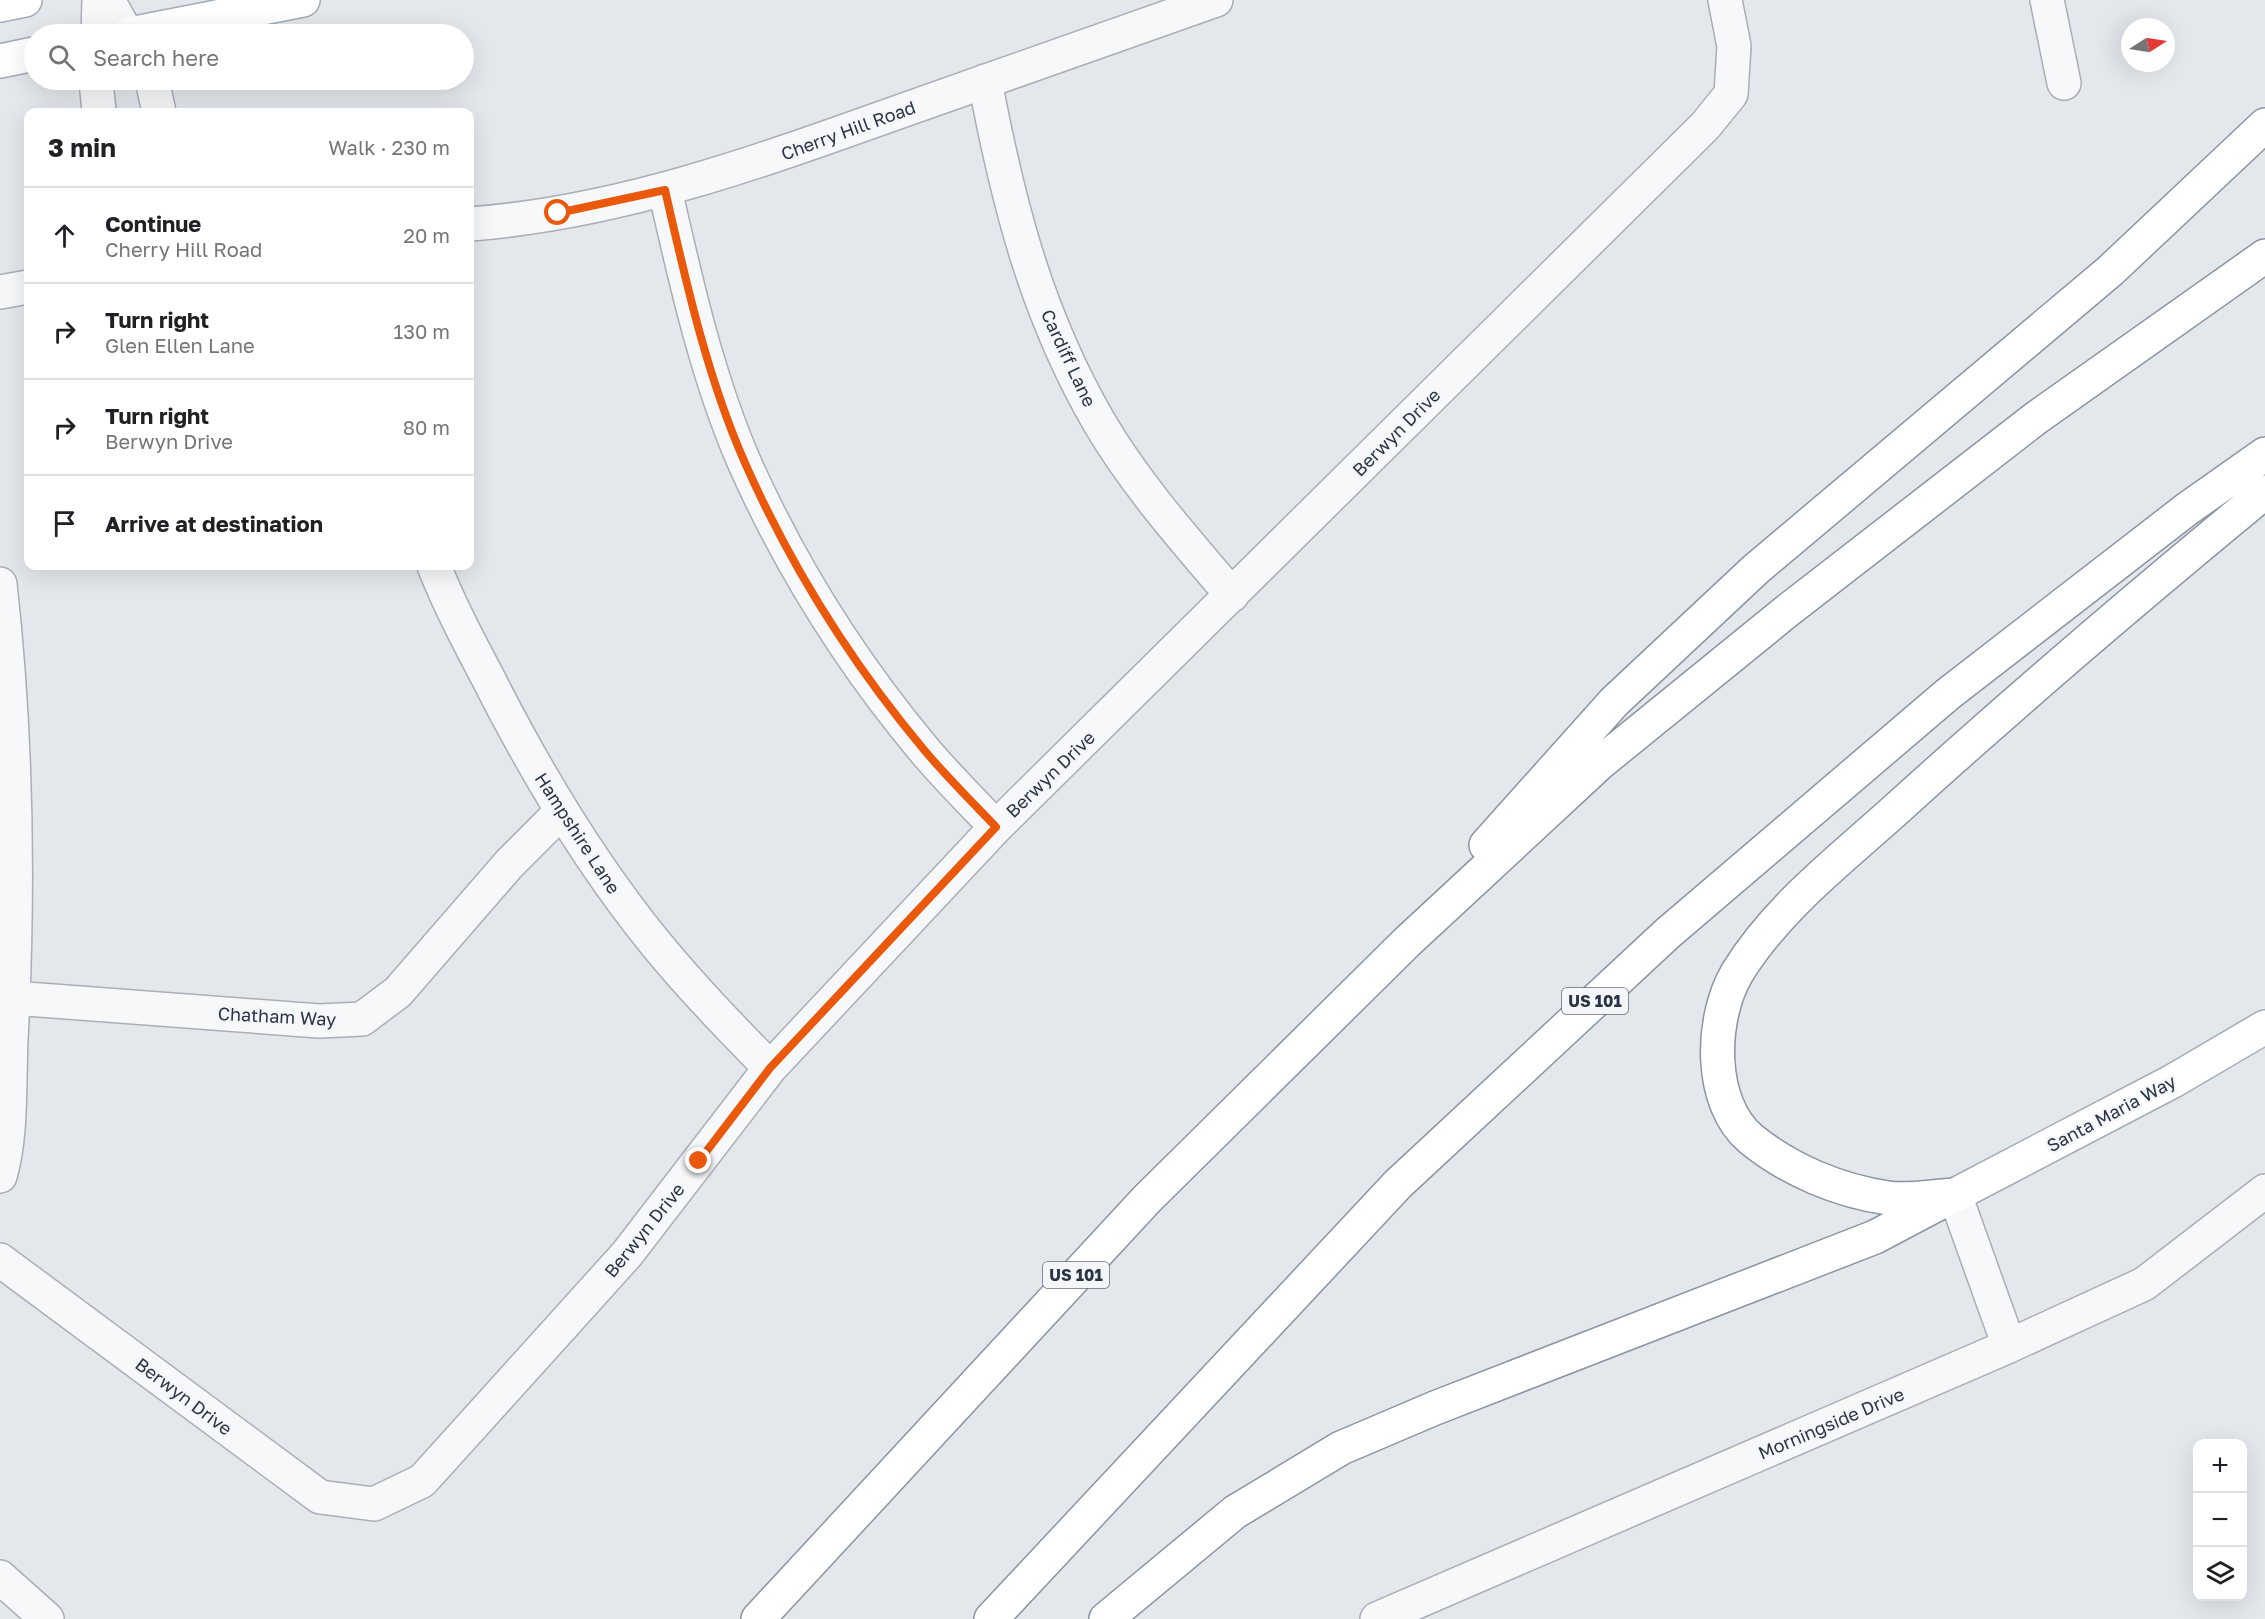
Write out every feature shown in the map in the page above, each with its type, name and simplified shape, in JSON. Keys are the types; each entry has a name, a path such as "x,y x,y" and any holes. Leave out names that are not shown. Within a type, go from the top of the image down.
{"main road":[{"path":"0,5 25,0"},
{"path":"180,24 303,0"},
{"path":"0,62 24,56"},
{"path":"1407,942 1515,810 1614,702 1756,569 2110,271 2265,125"},
{"name":"US 101","path":"758,1619 1147,1198 1407,942 1600,763 1787,611 2036,418 2265,256"},
{"name":"US 101","path":"991,1619 1398,1184 1668,933 1948,694 2187,509 2265,454"},
{"path":"1955,1195 1890,1198 1845,1189 1776,1159 1738,1128 1719,1080 1718,1045 1718,1022 1736,974 1784,911 1947,764 2145,591 2265,492"},
{"name":"Santa Maria Way","path":"1106,1619 1235,1512 1341,1448 1435,1408 1875,1238 2173,1081 2265,1027"}],"street":[{"path":"98,24 99,0"},
{"path":"108,0 123,24"},
{"name":"Cherry Hill Road","path":"474,224 558,213 665,190 744,167 1216,0"},
{"name":"Berwyn Drive","path":"0,1260 320,1497 374,1504 422,1481 627,1254 770,1068 996,827 1705,126 1731,94 1734,46 1725,0"},
{"path":"2047,0 2064,83"},
{"name":"Cardiff Lane","path":"985,81 1000,162 1021,245 1053,328 1099,422 1152,501 1232,595"},
{"path":"97,90 99,108"},
{"path":"154,90 158,108"},
{"path":"665,190 683,270 714,378 745,462 802,576 856,661 925,751 996,827"},
{"path":"0,292 24,288"},
{"name":"Hampshire Lane","path":"436,570 507,717 561,812 614,889 657,945 711,1007 770,1068"},
{"path":"0,584 12,717 17,830 13,998 6,1139 0,1176"},
{"name":"Chatham Way","path":"13,998 319,1021 362,1019 398,992 509,864 561,812"},
{"name":"Morningside Drive","path":"1377,1619 1441,1606 2145,1284 2265,1191"},
{"path":"1955,1195 2009,1347"},
{"path":"0,1577 47,1619"}],"route":[{"path":"558,213 629,200 665,190 683,270 714,378 745,462 802,576 856,661 925,751 996,827 770,1068 699,1161"}]}
